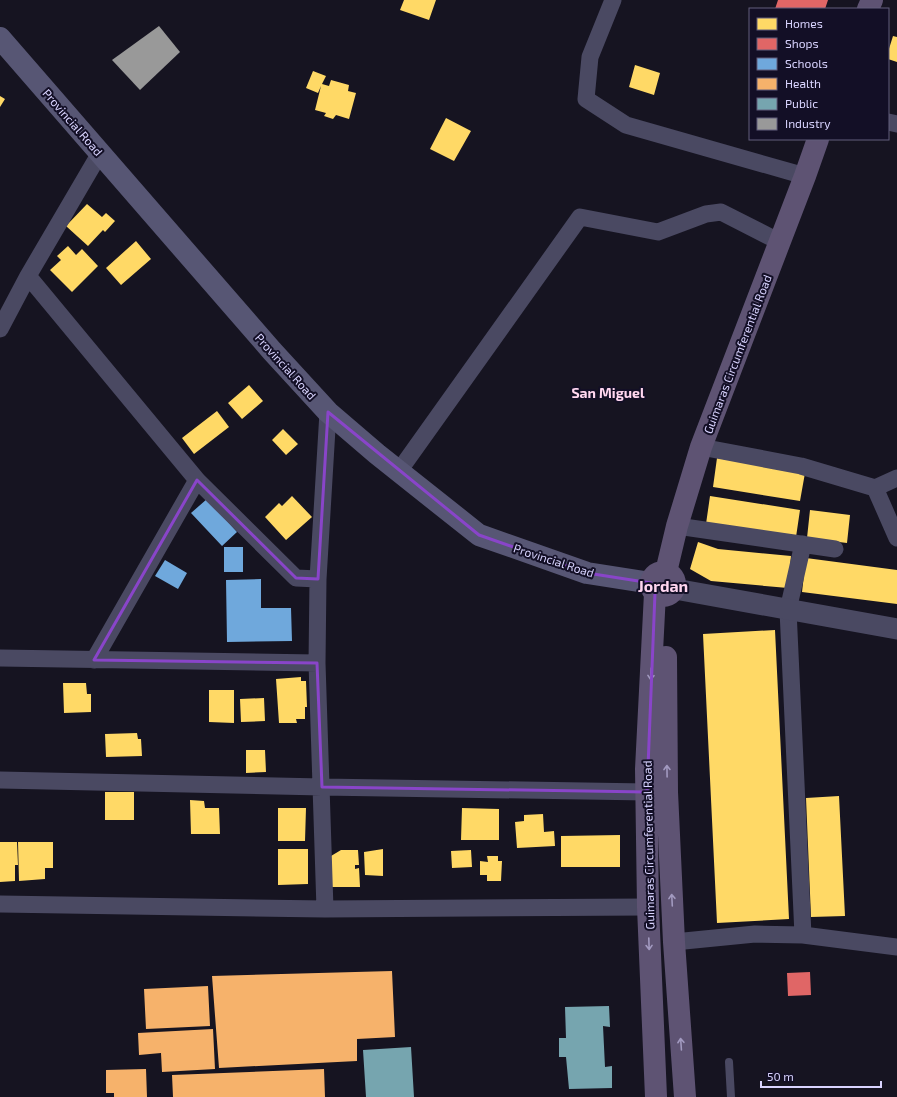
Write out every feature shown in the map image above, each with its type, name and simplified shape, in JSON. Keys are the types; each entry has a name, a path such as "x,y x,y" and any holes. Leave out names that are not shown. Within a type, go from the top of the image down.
{"main road":[{"name":"Provincial Road","path":"0,38 272,351 328,412 399,471 479,535 587,573 663,587"},
{"name":"Guimaras Circumferential Road","path":"656,1097 648,907 646,769 663,587 677,526 700,447 780,242 818,140"},
{"name":"Guimaras Circumferential Road","path":"663,587 667,792 674,942 685,1097"},
{"path":"655,1069 683,1068"}],"street":[{"path":"613,0 590,57 586,99 626,125 805,176"},
{"path":"0,329 28,276 100,153"},
{"path":"399,471 580,217 658,232 706,214 721,212 780,242"},
{"path":"28,276 197,480 296,578 318,578"},
{"path":"325,909 317,663 318,578 328,412"},
{"path":"700,447 801,466 875,488 897,478"},
{"path":"94,660 197,480"},
{"path":"875,488 897,538"},
{"path":"677,526 835,549"},
{"path":"803,544 788,610 803,935"},
{"name":"Provincial Road","path":"663,587 897,629"},
{"path":"0,658 317,663"},
{"path":"0,780 322,788 647,792"},
{"path":"0,904 325,909 648,907"},
{"path":"674,942 756,934 803,935 897,947"}],"lane":[{"path":"729,1062 731,1097"}],"highlighted area":[{"path":"328,412 479,535 587,573 651,583 655,593 647,792 322,787 317,663 94,660 197,480 296,578 318,579"}],"building: Homes":[{"path":"404,0 436,0 429,20 400,10"},
{"path":"893,36 897,37 897,62 889,59 889,49"},
{"path":"635,65 660,73 654,95 629,87"},
{"path":"313,71 326,76 322,84 329,86 331,80 349,85 348,91 356,93 349,119 336,115 333,119 324,116 326,113 315,110 321,86 318,93 306,88"},
{"path":"0,96 5,99 0,107"},
{"path":"446,118 471,131 454,161 430,149"},
{"path":"87,204 102,217 106,213 115,221 105,232 103,230 88,246 66,226"},
{"path":"136,241 151,259 121,285 106,268"},
{"path":"68,246 76,255 82,249 98,266 72,292 50,270 61,260 57,256"},
{"path":"249,385 263,401 242,419 228,403"},
{"path":"217,411 229,427 194,454 182,438"},
{"path":"283,429 298,444 286,455 272,440"},
{"path":"717,458 805,473 800,501 713,487"},
{"path":"292,496 312,517 286,540 265,517 279,503 282,506"},
{"path":"710,496 800,510 796,537 706,524"},
{"path":"810,510 850,515 847,543 807,538"},
{"path":"698,542 718,549 791,556 788,588 711,581 690,569"},
{"path":"806,558 897,570 897,604 802,592"},
{"path":"775,630 789,919 717,923 703,634"},
{"path":"301,677 301,681 306,681 307,707 305,707 305,719 296,719 297,723 279,723 276,679"},
{"path":"63,683 86,683 87,694 91,694 91,712 64,713"},
{"path":"209,690 234,690 234,723 209,722"},
{"path":"264,698 265,721 241,722 240,699"},
{"path":"137,733 138,739 141,739 142,756 106,757 105,734"},
{"path":"246,750 265,750 266,772 246,773"},
{"path":"105,792 134,792 134,820 105,820"},
{"path":"839,796 845,916 811,917 806,798"},
{"path":"190,800 204,801 205,808 219,808 220,834 191,834"},
{"path":"278,808 306,808 305,841 278,841"},
{"path":"462,808 499,809 499,840 461,840"},
{"path":"543,814 544,832 554,831 555,846 517,848 515,822 524,821 524,815"},
{"path":"620,835 620,867 561,867 561,836"},
{"path":"0,842 17,842 18,865 15,865 15,881 0,882"},
{"path":"18,842 53,842 53,868 45,868 45,879 19,881"},
{"path":"278,849 308,849 308,884 278,885"},
{"path":"383,849 383,876 365,875 364,852"},
{"path":"341,850 358,850 359,865 355,865 355,869 359,868 360,887 332,887 331,856"},
{"path":"471,850 472,867 452,868 451,851"},
{"path":"487,856 498,856 498,861 502,861 501,881 487,881 487,875 480,875 480,861 488,862"}],"building: Shops":[{"path":"778,0 828,0 825,8 775,8"},
{"path":"810,972 811,995 788,996 787,973"}],"building: Schools":[{"path":"207,499 237,532 222,546 191,513"},
{"path":"224,547 243,547 243,572 224,572"},
{"path":"165,560 187,573 178,589 155,576"},
{"path":"261,579 261,608 291,608 292,641 227,642 226,580"}],"building: Health":[{"path":"392,971 395,1037 357,1039 357,1061 219,1068 212,976"},
{"path":"208,986 210,1026 146,1029 144,989"},
{"path":"213,1029 215,1069 162,1072 161,1053 139,1055 138,1033"},
{"path":"146,1069 147,1097 114,1097 114,1093 106,1093 106,1070"},
{"path":"324,1069 325,1097 173,1097 172,1075"}],"building: Public":[{"path":"609,1006 610,1027 603,1026 605,1067 612,1066 612,1088 569,1089 566,1057 559,1057 559,1038 566,1038 565,1007"},
{"path":"411,1047 414,1097 366,1097 363,1050"}],"building: Industry":[{"path":"159,26 180,52 140,90 112,60"}],"district":[{"name":"San Miguel","path":"608,392"},
{"name":"Jordan","path":"663,585"}]}
